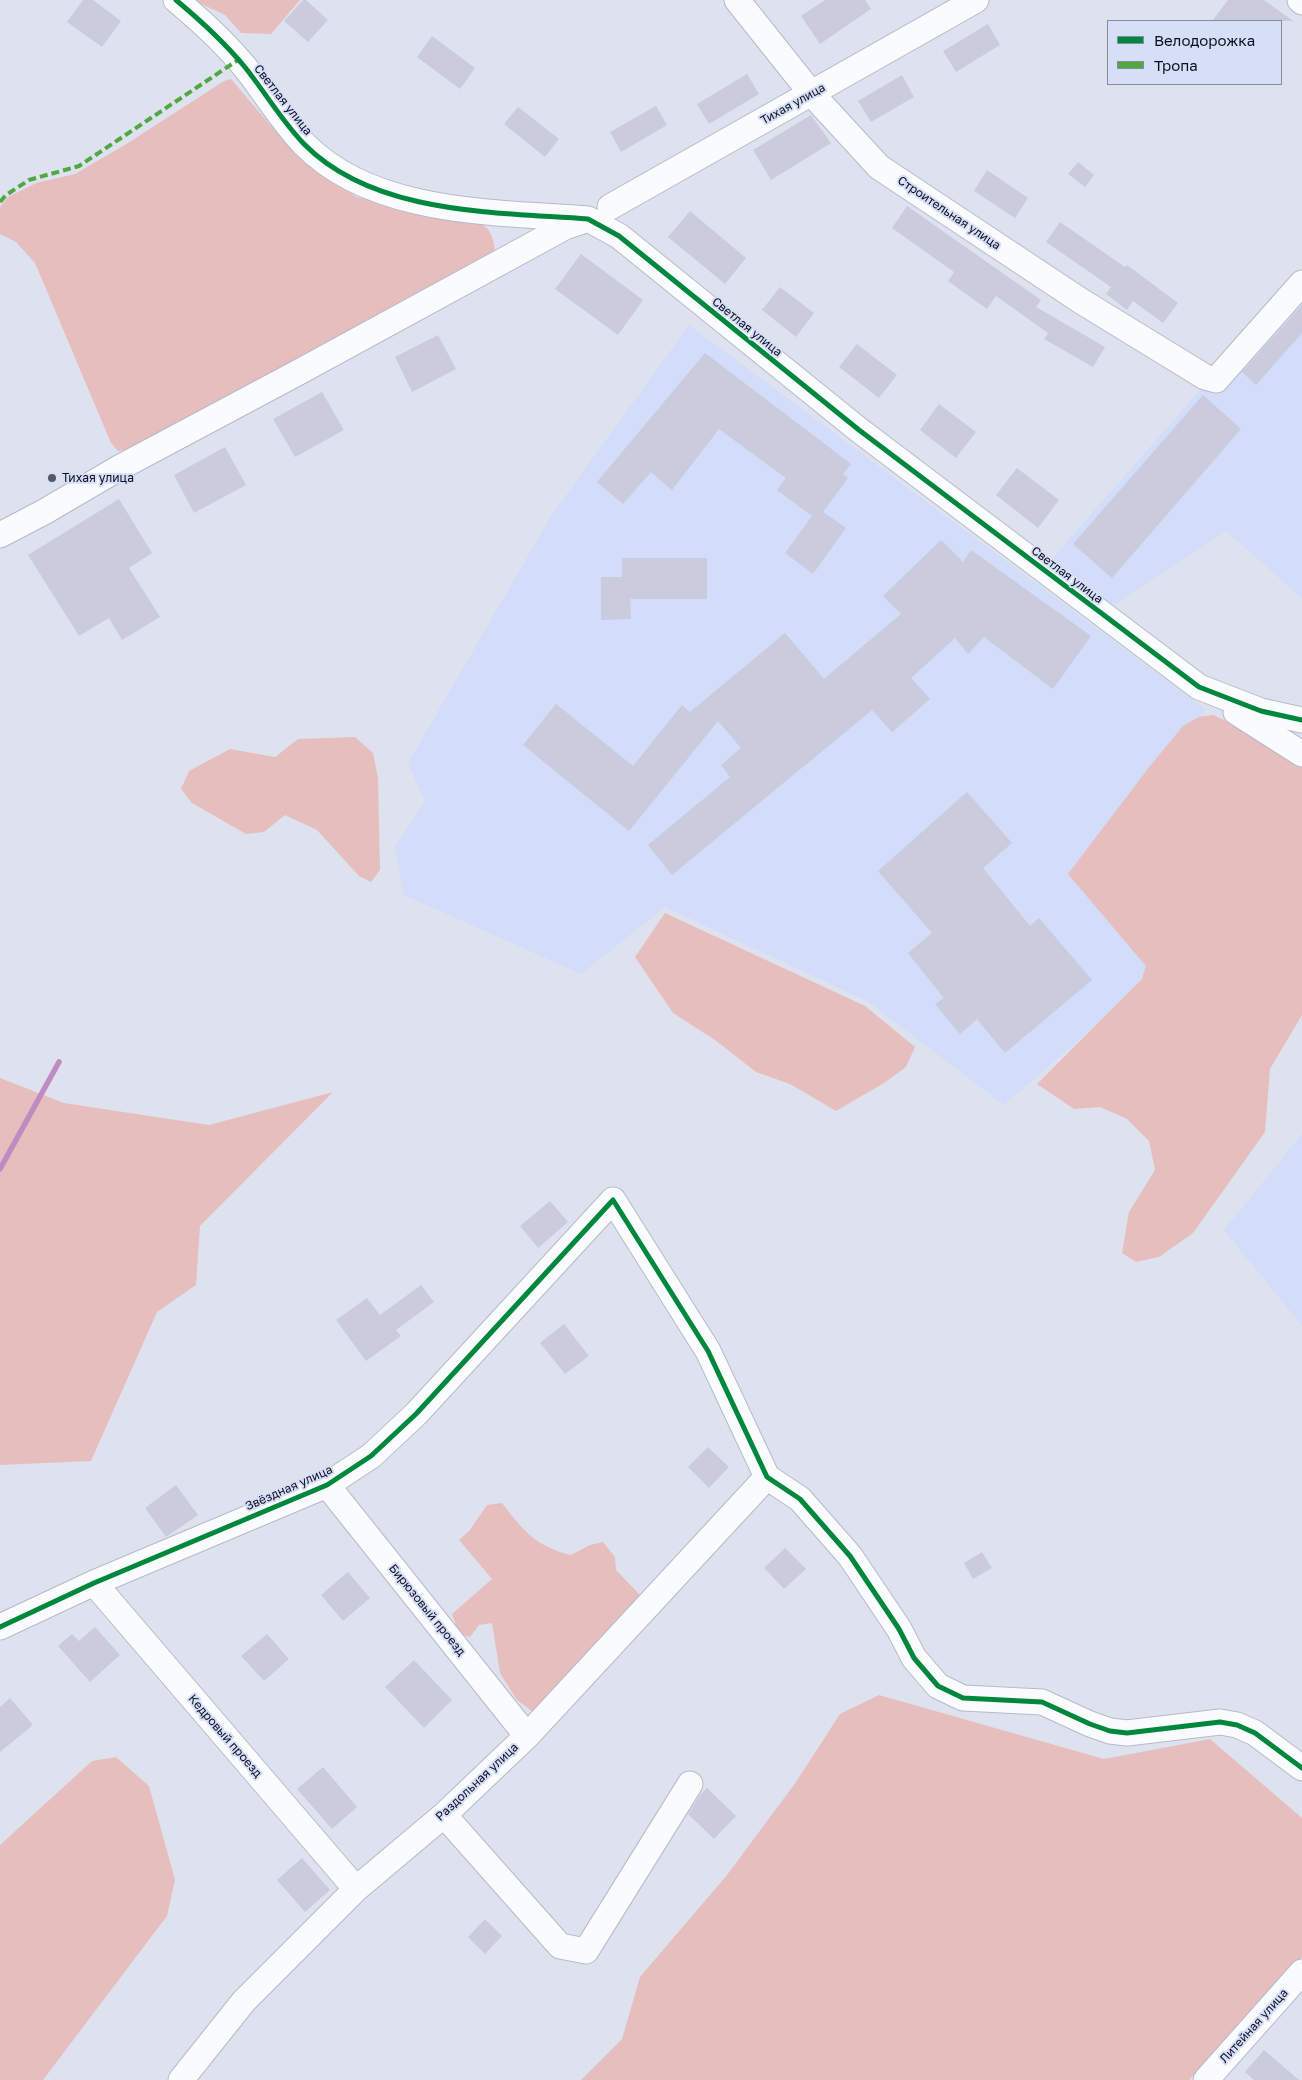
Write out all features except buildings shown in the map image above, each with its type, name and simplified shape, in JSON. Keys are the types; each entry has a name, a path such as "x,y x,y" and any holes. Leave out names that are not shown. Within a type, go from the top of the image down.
{"street":[{"name":"Светлая улица","path":"176,0 212,32 243,65 283,120 306,146 340,172 371,188 404,199 471,210 588,219 619,236 933,488 1199,687 1261,711 1302,720"},
{"name":"Строительная улица","path":"737,0 812,93 879,167 1081,301 1205,377 1216,380 1302,283"},
{"name":"Тихая улица","path":"610,206 976,0"},
{"path":"0,535 44,512 119,468 565,227 588,219"},
{"path":"1199,687 1302,754"},
{"name":"Звёздная улица","path":"0,1628 94,1583 327,1485 371,1456 416,1414 613,1200 708,1350 767,1477"},
{"path":"767,1477 800,1498 850,1556 899,1629 914,1658 938,1686 963,1698 1042,1702 1090,1724 1127,1733 1220,1722 1237,1725 1254,1733 1302,1768"},
{"name":"Раздольная улица","path":"181,2080 244,2001 356,1889 444,1815 527,1736 767,1477"},
{"name":"Бирюзовый проезд","path":"327,1485 527,1736"},
{"name":"Кедровый проезд","path":"94,1583 356,1889"},
{"path":"444,1815 560,1946 586,1950 690,1784"},
{"name":"Литейная улица","path":"1206,2080 1302,1972"}],"shaded area":[{"path":"193,0 300,0 271,34 241,33 225,15"},
{"path":"231,79 295,154 324,177 357,197 482,224 490,233 495,251 488,258 132,449 118,451 111,443 35,263 16,242 0,234 0,207 8,197 36,183 75,174 128,143 224,81"},
{"path":"1302,274 1302,598 1226,531 1114,605 1049,562"},
{"path":"689,325 1206,710 1078,876 1158,971 1004,1105 867,1001 665,907 581,974 404,895 395,847 425,801 408,763 551,516"},
{"path":"1213,715 1254,734 1302,766 1302,1015 1270,1069 1265,1132 1193,1233 1159,1257 1136,1262 1122,1253 1129,1212 1155,1170 1149,1141 1127,1119 1100,1107 1074,1109 1037,1084 1142,979 1146,966 1068,874 1150,766 1183,726 1199,717"},
{"path":"355,737 373,753 378,778 380,870 371,882 359,876 317,830 285,815 264,832 246,834 192,803 181,789 189,771 230,749 275,757 298,739"},
{"path":"665,913 865,1006 915,1047 906,1067 884,1083 836,1111 790,1084 756,1072 715,1040 673,1013 635,957"},
{"path":"0,1078 64,1103 209,1125 333,1092 200,1226 196,1285 157,1312 91,1461 0,1465"},
{"path":"1302,1134 1302,1326 1224,1230"},
{"path":"502,1503 531,1536 559,1552 571,1555 590,1545 603,1542 615,1557 616,1570 643,1598 536,1714 517,1700 500,1673 492,1623 479,1625 470,1637 459,1634 452,1614 492,1579 459,1540 469,1531 487,1505"},
{"path":"879,1695 1104,1759 1210,1739 1302,1818 1302,1957 1189,2080 581,2080 622,2039 640,1977 727,1875 796,1782 840,1714"},
{"path":"116,1757 149,1786 175,1880 167,1916 43,2080 0,2080 0,1845 92,1761"}],"waterway":[{"path":"0,1169 59,1062"}],"marked path":[{"path":"0,202 6,195 29,180 79,166 238,60"}],"cycle path":[{"path":"176,0 228,48 252,76 296,135 332,167 365,185 400,197 437,206 476,211 588,219 619,236 859,430 1199,687 1261,711 1302,720"},
{"path":"0,1627 94,1583 327,1485 371,1456 416,1414 613,1200 708,1351 767,1477 800,1499 850,1556 899,1629 914,1658 938,1686 963,1698 1042,1702 1110,1731 1127,1733 1220,1722 1237,1725 1255,1733 1302,1768"}],"place":[{"name":"Тихая улица","path":"52,478"}]}
